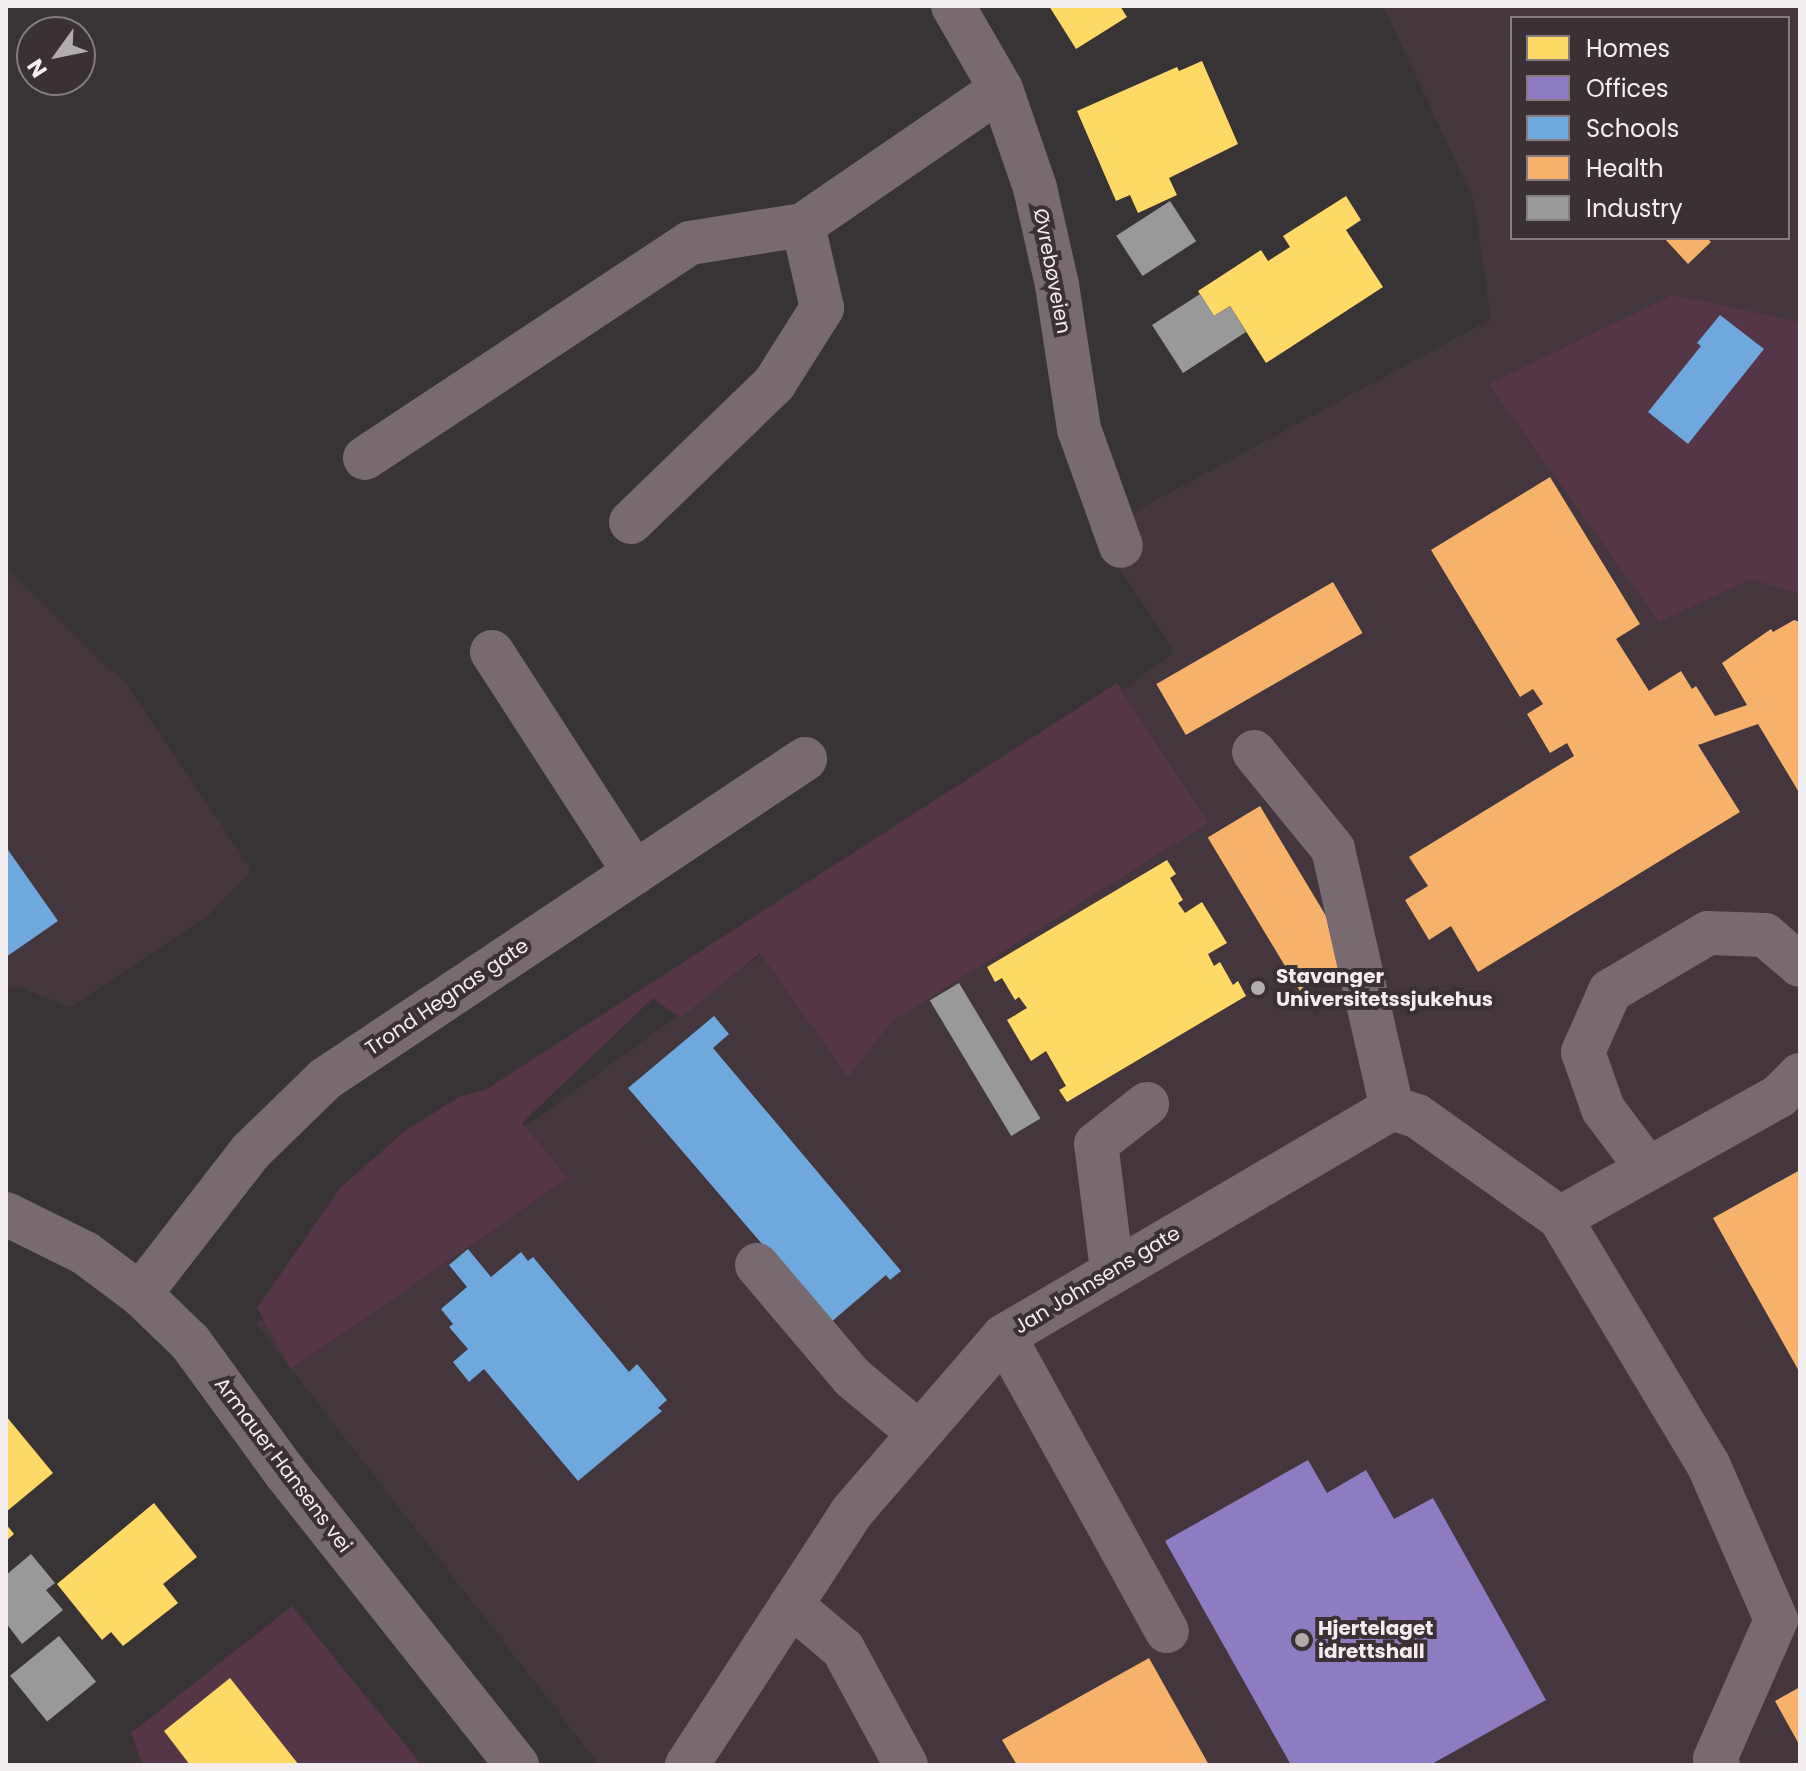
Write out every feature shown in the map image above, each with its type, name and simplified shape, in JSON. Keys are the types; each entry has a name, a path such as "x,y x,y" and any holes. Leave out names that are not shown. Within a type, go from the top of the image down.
{"street":[{"name":"Øvrebøveien","path":"953,6 1001,89 1035,188 1048,243 1079,429 1121,546"},
{"path":"365,458 690,243 803,225 1001,89"},
{"path":"631,522 774,384 822,308 803,225"},
{"path":"492,652 635,873"},
{"path":"1254,752 1333,849 1392,1108 1417,1116 1560,1218 1708,1464 1776,1620 1715,1759 1718,1765"},
{"name":"Trond Hegnas gate","path":"140,1294 251,1151 325,1079 805,759"},
{"path":"1648,1169 1603,1109 1583,1052 1610,991 1708,933 1765,935 1800,965"},
{"path":"1560,1218 1779,1096 1800,1075"},
{"path":"1112,1270 1096,1144 1147,1104"},
{"name":"Jan Johnsens gate","path":"687,1765 851,1513 1004,1336 1392,1108"},
{"name":"Armauer Hansens vei","path":"6,1214 85,1253 140,1294 190,1342 284,1471 517,1765"},
{"path":"757,1265 853,1378 919,1433"},
{"path":"1004,1336 1167,1631"},
{"path":"791,1605 843,1649 906,1765"}],"shaded area":[{"name":"Stavanger Universitetssjukehus","path":"1383,6 1800,6 1800,1765 599,1765 256,1324 1174,652 1095,533 1491,319 1474,201"},
{"path":"1673,295 1800,322 1800,594 1750,579 1659,622 1489,384"},
{"path":"6,567 130,688 252,870 206,918 70,1008 19,987 6,990"},
{"path":"1117,683 1208,823 892,1021 848,1077 760,953 680,1018 653,998 522,1123 568,1178 291,1369 257,1308 341,1187 405,1131 459,1097 485,1090"},
{"path":"292,1606 422,1765 142,1765 131,1733"}],"building: Homes":[{"path":"1049,6 1120,6 1127,17 1076,49"},
{"path":"1202,61 1238,144 1169,178 1177,195 1138,213 1130,195 1116,201 1077,111 1177,67 1179,71"},
{"path":"1346,196 1361,220 1346,230 1383,287 1266,363 1230,306 1214,316 1198,291 1261,250 1268,261 1290,247 1283,236"},
{"path":"1167,860 1176,874 1170,878 1183,900 1178,903 1185,913 1202,902 1227,943 1208,954 1214,966 1220,962 1233,985 1238,981 1246,996 1067,1102 1059,1090 1066,1086 1046,1051 1031,1061 1007,1020 1027,1008 1019,997 1015,1000 1002,978 995,982 987,967"},
{"path":"6,1416 53,1473 6,1512"},
{"path":"154,1503 197,1557 163,1584 178,1603 123,1646 111,1632 102,1640 57,1584"},
{"path":"6,1524 14,1534 6,1541"},
{"path":"230,1678 299,1765 190,1765 164,1731"}],"building: Offices":[{"path":"1308,1460 1327,1493 1366,1470 1394,1519 1433,1498 1546,1700 1430,1765 1291,1765 1165,1541"}],"building: Schools":[{"path":"1720,315 1764,349 1688,444 1648,412 1701,346 1697,343"},
{"path":"6,847 58,921 6,957"},
{"path":"714,1016 729,1034 713,1048 901,1271 890,1280 886,1275 830,1323 628,1088"},
{"path":"468,1249 491,1277 521,1252 528,1261 533,1257 629,1372 637,1364 667,1400 658,1408 662,1411 578,1481 484,1369 469,1382 453,1362 468,1349 449,1327 453,1324 441,1309 467,1287 449,1265"}],"building: Health":[{"path":"1666,240 1711,242 1688,264"},
{"path":"1550,477 1640,624 1616,639 1649,691 1681,671 1692,689 1696,686 1715,716 1747,705 1722,663 1771,629 1773,632 1794,620 1800,622 1800,794 1758,724 1698,745 1740,812 1478,972 1451,926 1429,940 1405,900 1428,886 1409,857 1574,756 1567,743 1550,753 1527,714 1543,704 1533,689 1520,697 1431,550"},
{"path":"1333,582 1362,633 1186,735 1156,684"},
{"path":"1260,806 1352,959 1300,991 1208,837"},
{"path":"1800,1170 1800,1373 1713,1218"},
{"path":"1149,1658 1209,1765 1017,1765 1002,1740"},
{"path":"1800,1687 1800,1746 1775,1701"}],"building: Industry":[{"path":"1170,201 1196,241 1142,276 1116,236"},
{"path":"1200,294 1214,316 1230,306 1246,332 1183,373 1152,325"},
{"path":"959,983 1040,1118 1011,1136 930,1001"},
{"path":"31,1554 55,1583 46,1590 63,1610 22,1644 6,1623 6,1575"},
{"path":"59,1636 96,1682 47,1721 10,1676"}],"place":[{"name":"Stavanger Universitetssjukehus","path":"1258,988"},
{"name":"Hjertelaget idrettshall","path":"1302,1640"}]}
